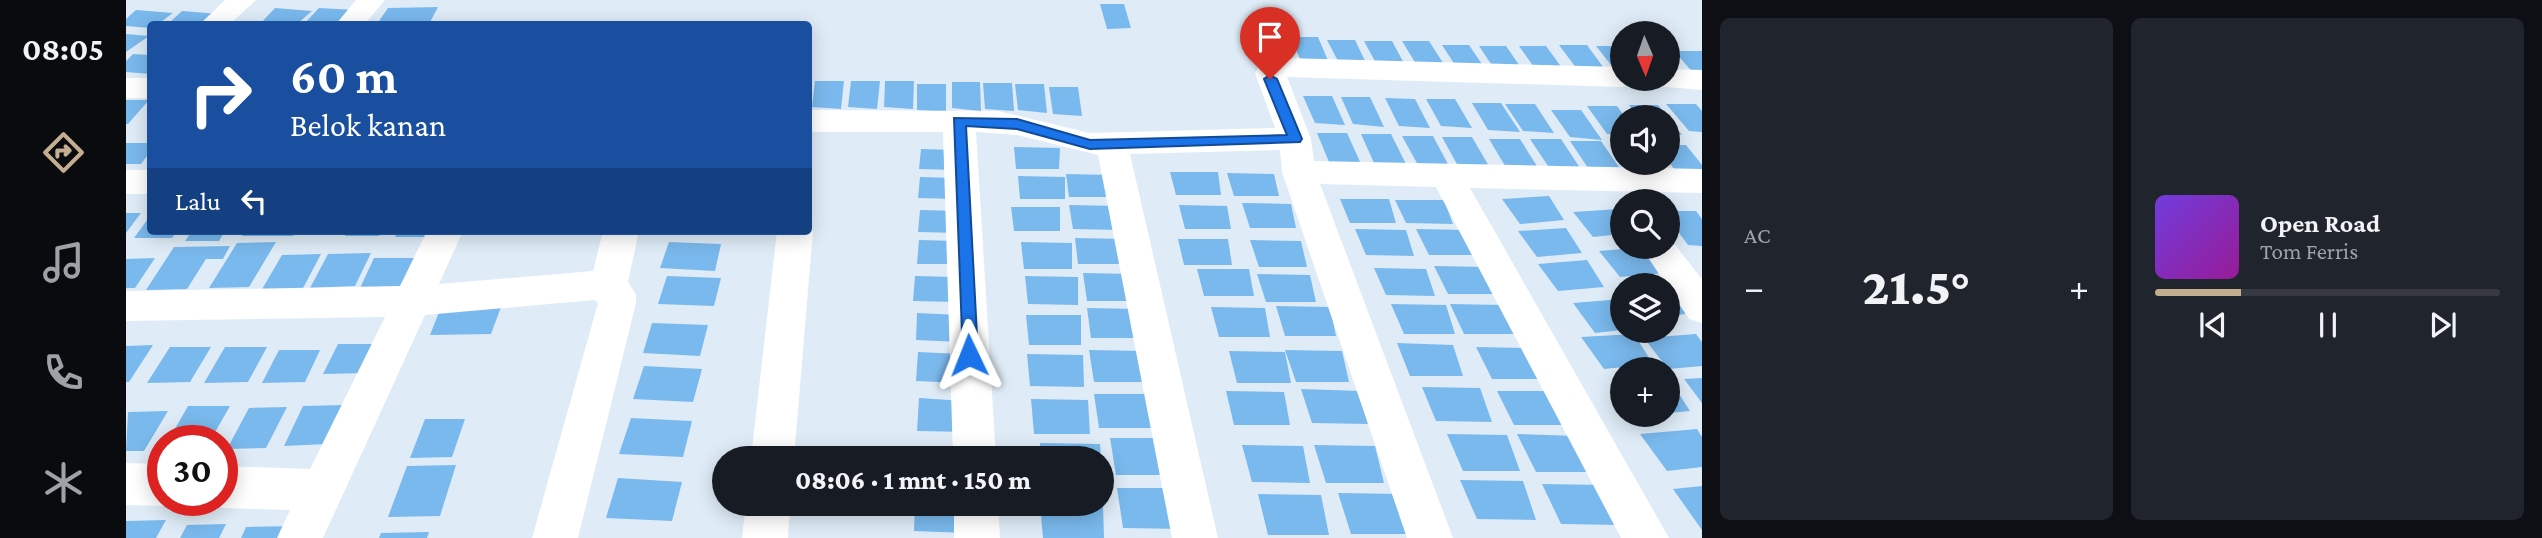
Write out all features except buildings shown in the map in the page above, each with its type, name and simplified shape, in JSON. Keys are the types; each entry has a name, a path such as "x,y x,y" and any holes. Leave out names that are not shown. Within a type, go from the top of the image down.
{"street":[{"path":"218,21 242,0"},
{"path":"353,21 371,0"},
{"path":"1430,538 1270,73 1278,68 1610,77"},
{"path":"1680,79 1702,80"},
{"path":"812,121 959,121 1017,124 1090,144 1297,156 1447,176 1610,189"},
{"path":"959,121 973,446"},
{"path":"1112,145 1195,538"},
{"path":"1447,176 1646,538"},
{"path":"1627,189 1702,181"},
{"path":"126,182 147,182"},
{"path":"300,538 443,235"},
{"path":"608,288 620,235"},
{"path":"773,446 795,235"},
{"path":"1667,259 1702,308"},
{"path":"126,306 412,301 597,285 608,288 617,294 617,303 555,538"},
{"path":"126,484 147,485"},
{"path":"238,487 322,490"},
{"path":"765,538 767,516"},
{"path":"977,516 978,538"}],"route":[{"path":"969,355 959,121 1017,124 1090,144 1295,139 1290,121 1270,79"}]}
